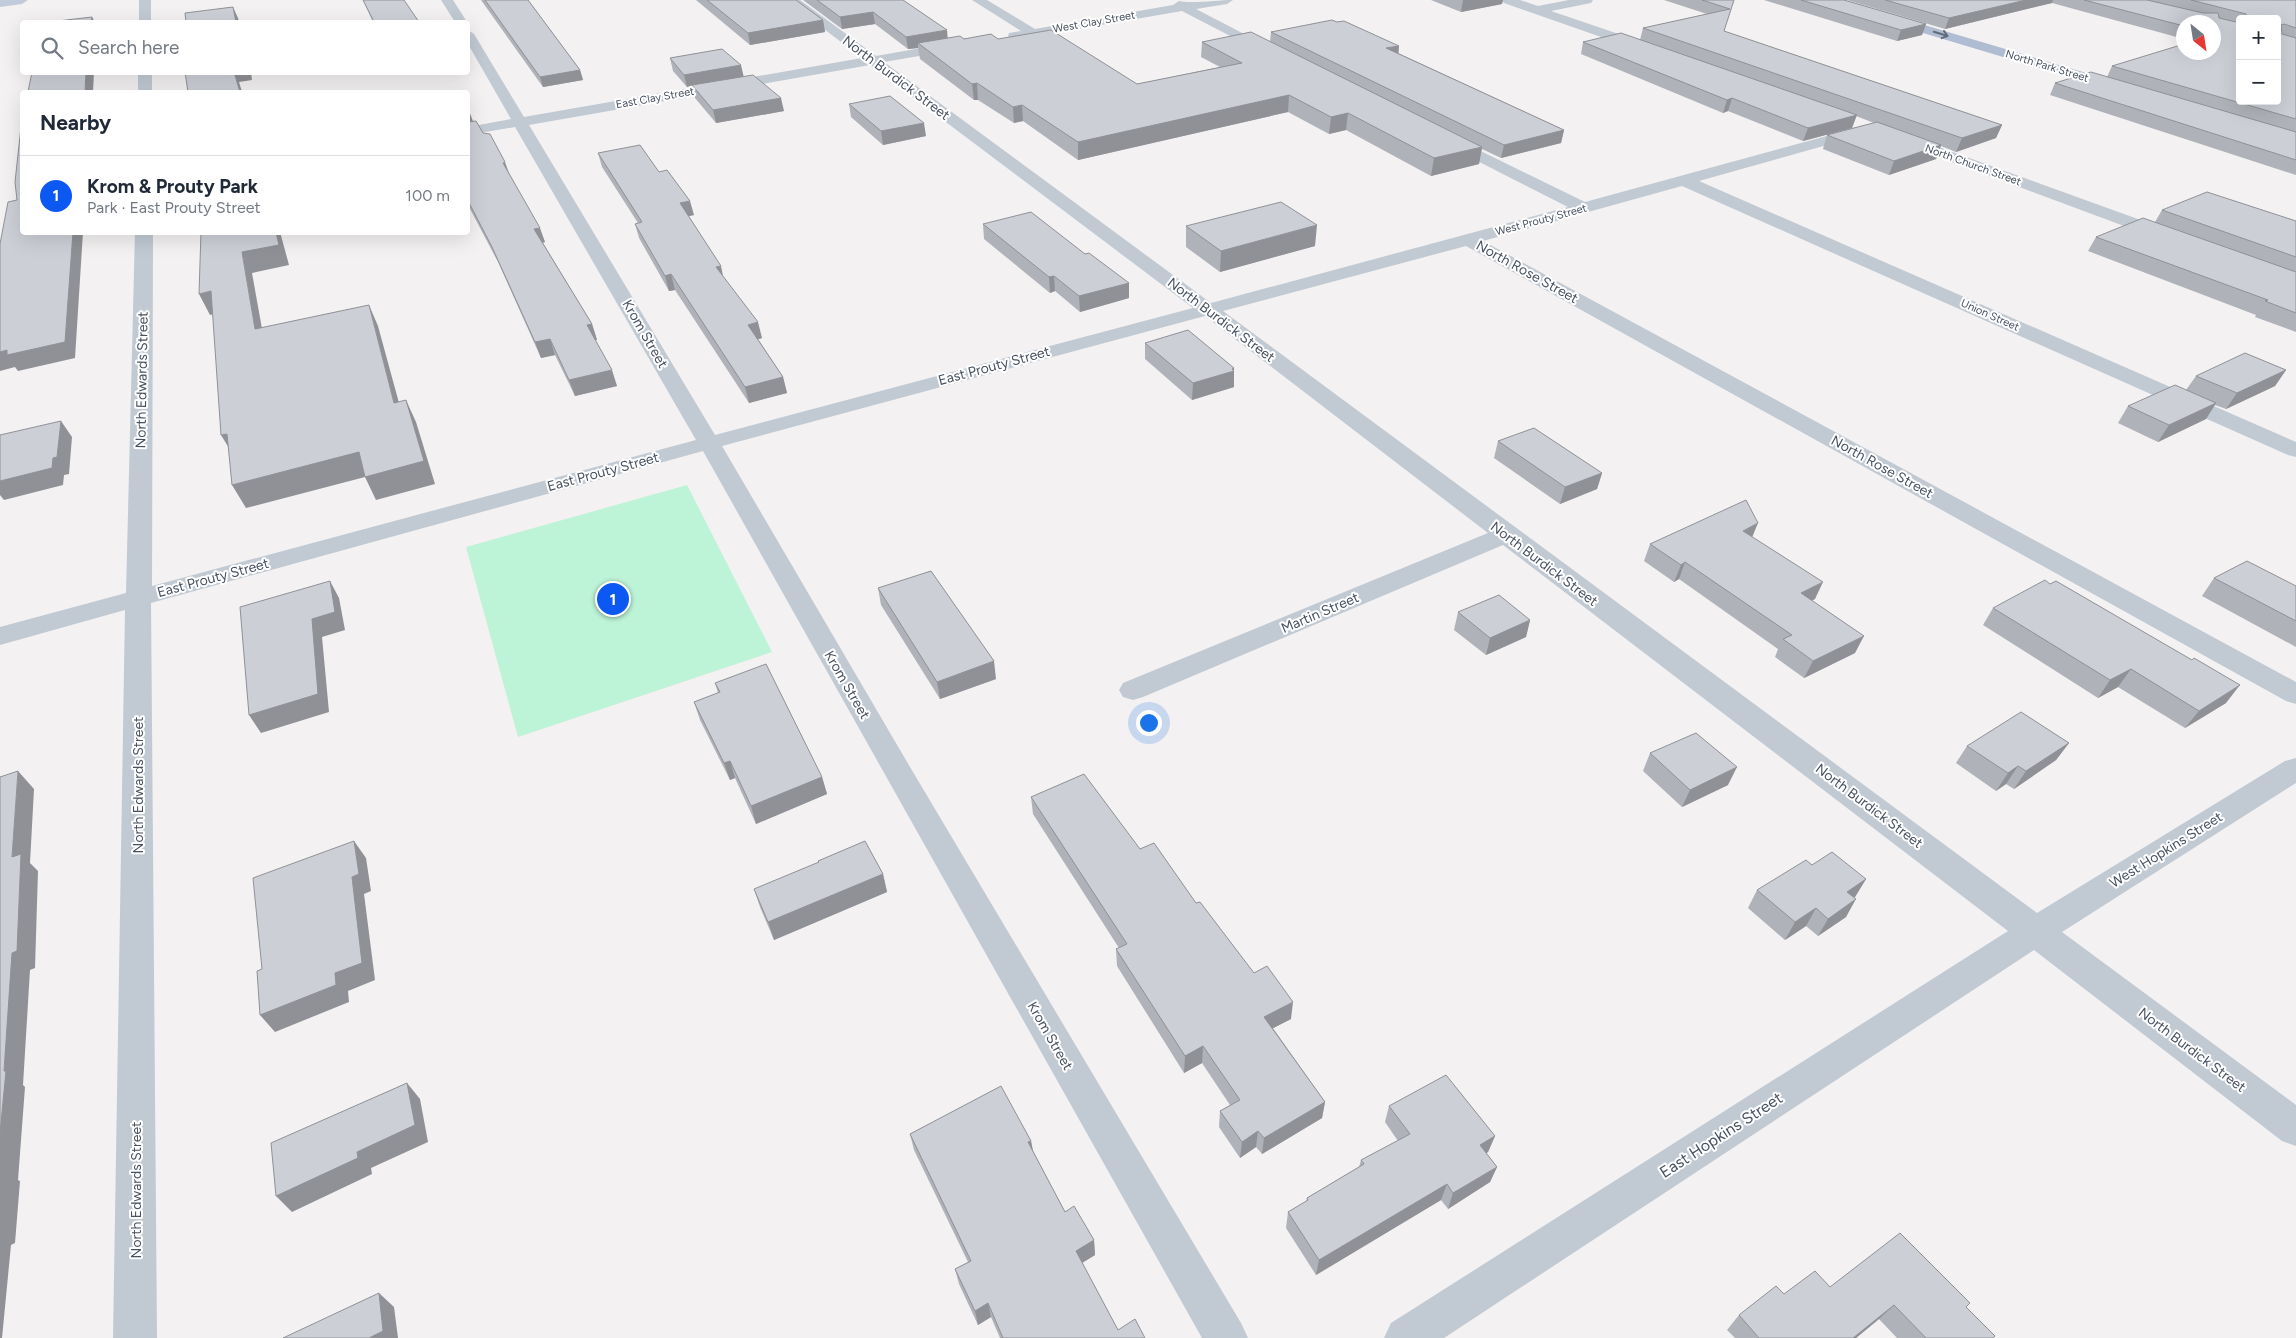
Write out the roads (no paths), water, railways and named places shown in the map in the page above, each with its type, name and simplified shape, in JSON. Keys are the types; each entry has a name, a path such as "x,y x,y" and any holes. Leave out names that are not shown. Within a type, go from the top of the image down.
{"main road":[{"name":"North Park Street","path":"1827,0 2124,89"}],"street":[{"path":"0,3 22,0"},
{"path":"145,0 145,20"},
{"path":"447,0 460,20"},
{"name":"North Burdick Street","path":"792,0 1207,308 2296,1128"},
{"path":"978,0 1034,33"},
{"path":"1169,0 1279,56"},
{"name":"West Clay Street","path":"1006,38 1228,0"},
{"path":"1508,0 1658,53"},
{"path":"1536,10 1587,0"},
{"name":"Krom Street","path":"470,37 709,443 898,775 1226,1338"},
{"path":"872,61 968,44"},
{"name":"East Clay Street","path":"470,131 872,61"},
{"path":"145,75 145,90"},
{"name":"West Prouty Street","path":"1207,308 1468,240 1874,128 1845,118"},
{"path":"1436,134 1583,208"},
{"name":"North Church Street","path":"1892,134 2177,240"},
{"name":"Union Street","path":"1683,180 2296,450"},
{"name":"North Edwards Street","path":"135,1338 139,598 144,235"},
{"name":"North Rose Street","path":"1468,240 2296,694"},
{"name":"East Prouty Street","path":"0,636 1207,308"},
{"name":"Martin Street","path":"1133,690 1506,535"},
{"name":"West Hopkins Street","path":"2036,931 2296,769"},
{"name":"East Hopkins Street","path":"1406,1338 2036,931"}],"place":[{"name":"Krom & Prouty Park","path":"613,599"}]}
